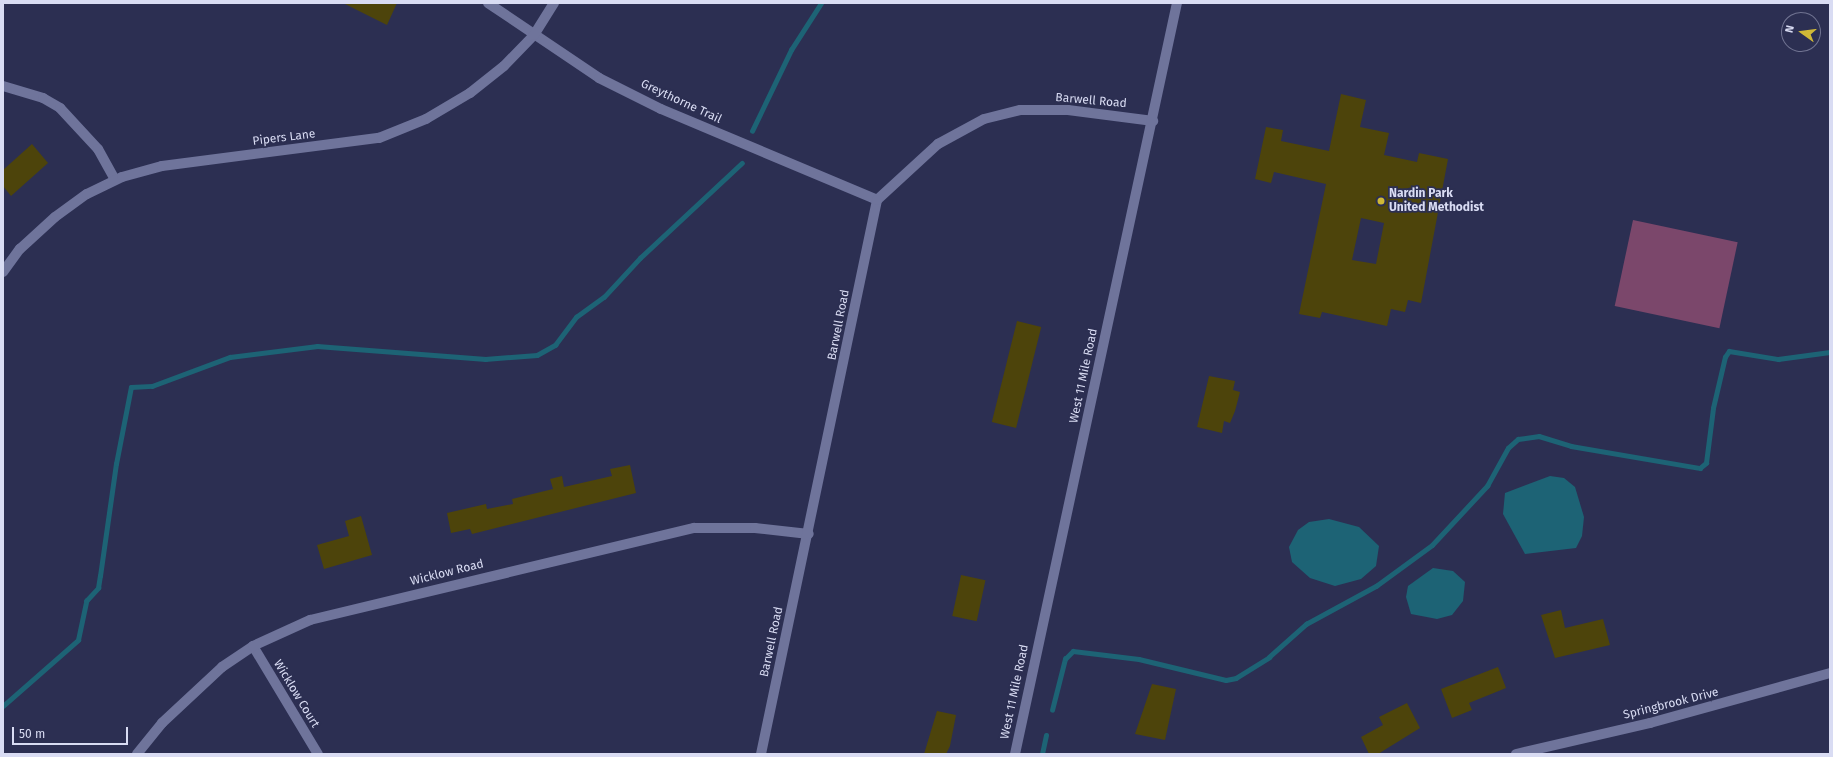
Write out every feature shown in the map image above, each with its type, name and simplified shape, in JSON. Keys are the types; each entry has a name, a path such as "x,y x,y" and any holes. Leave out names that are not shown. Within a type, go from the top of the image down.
{"street":[{"name":"Greythorne Trail","path":"488,3 599,78 662,109 877,200"},
{"name":"Pipers Lane","path":"3,272 20,249 55,217 115,180 162,166 379,138 426,119 470,93 504,66 534,35 554,3"},
{"name":"West 11 Mile Road","path":"1015,754 1177,3"},
{"path":"3,86 43,98 60,108 98,149 115,180"},
{"name":"Barwell Road","path":"761,754 809,534 877,200 938,144 984,119 1020,110 1068,110 1152,121"},
{"name":"Wicklow Road","path":"137,754 162,723 222,667 253,646 310,620 661,534 721,527 809,534"},
{"name":"Wicklow Court","path":"253,646 318,754"},
{"name":"Springbrook Drive","path":"1516,754 1657,721 1830,673"}],"shaded area":[{"path":"1633,220 1738,242 1719,328 1615,306"}],"water":[{"path":"1550,476 1564,478 1575,487 1584,517 1582,536 1576,548 1525,554 1503,514 1505,493"},
{"path":"1329,519 1359,527 1379,546 1376,566 1361,579 1335,586 1310,578 1292,562 1289,547 1298,530 1309,522"},
{"path":"1433,568 1453,571 1465,582 1463,601 1452,615 1437,619 1411,614 1406,597 1408,586"}],"building":[{"path":"343,3 397,3 387,25"},
{"name":"Nardin Park United Methodist","path":"1341,94 1366,100 1360,127 1389,133 1384,155 1417,162 1419,153 1448,159 1421,303 1408,300 1405,312 1391,309 1387,326 1322,312 1320,318 1299,314 1326,184 1274,172 1271,183 1255,179 1266,127 1283,130 1281,141 1329,151","holes":["1361,218 1384,223 1376,264 1352,260"]},
{"path":"32,144 48,163 11,196 3,186 3,170"},
{"path":"1017,321 1041,327 1016,428 992,422"},
{"path":"1209,376 1235,381 1233,390 1240,392 1230,423 1224,421 1222,433 1197,427"},
{"path":"630,465 636,493 472,534 470,529 451,533 447,513 486,504 487,509 513,504 512,499 553,489 550,479 562,476 564,487 612,476 610,469"},
{"path":"361,516 372,555 324,569 317,545 349,536 345,521"},
{"path":"961,575 985,580 977,621 952,616"},
{"path":"1561,610 1565,628 1603,619 1610,645 1555,658 1541,615"},
{"path":"1498,667 1506,688 1469,703 1472,710 1452,718 1441,689"},
{"path":"1152,684 1176,689 1165,740 1135,734"},
{"path":"1407,703 1420,728 1378,754 1369,754 1361,737 1383,725 1379,717"},
{"path":"937,711 956,715 950,746 946,754 924,754"}],"waterway":[{"path":"752,131 791,50 821,3"},
{"path":"3,706 78,640 86,601 98,588 116,464 131,387 152,386 230,357 317,346 485,359 537,355 555,345 576,317 604,297 640,258 742,163"},
{"path":"1052,710 1065,659 1073,651 1139,659 1226,680 1236,678 1269,657 1306,624 1376,586 1432,545 1487,486 1508,448 1518,439 1539,436 1571,446 1700,468 1706,463 1713,408 1725,357 1729,351 1778,359 1830,352"},
{"path":"1042,754 1046,735"}],"place":[{"name":"Nardin Park United Methodist","path":"1381,201"}]}
